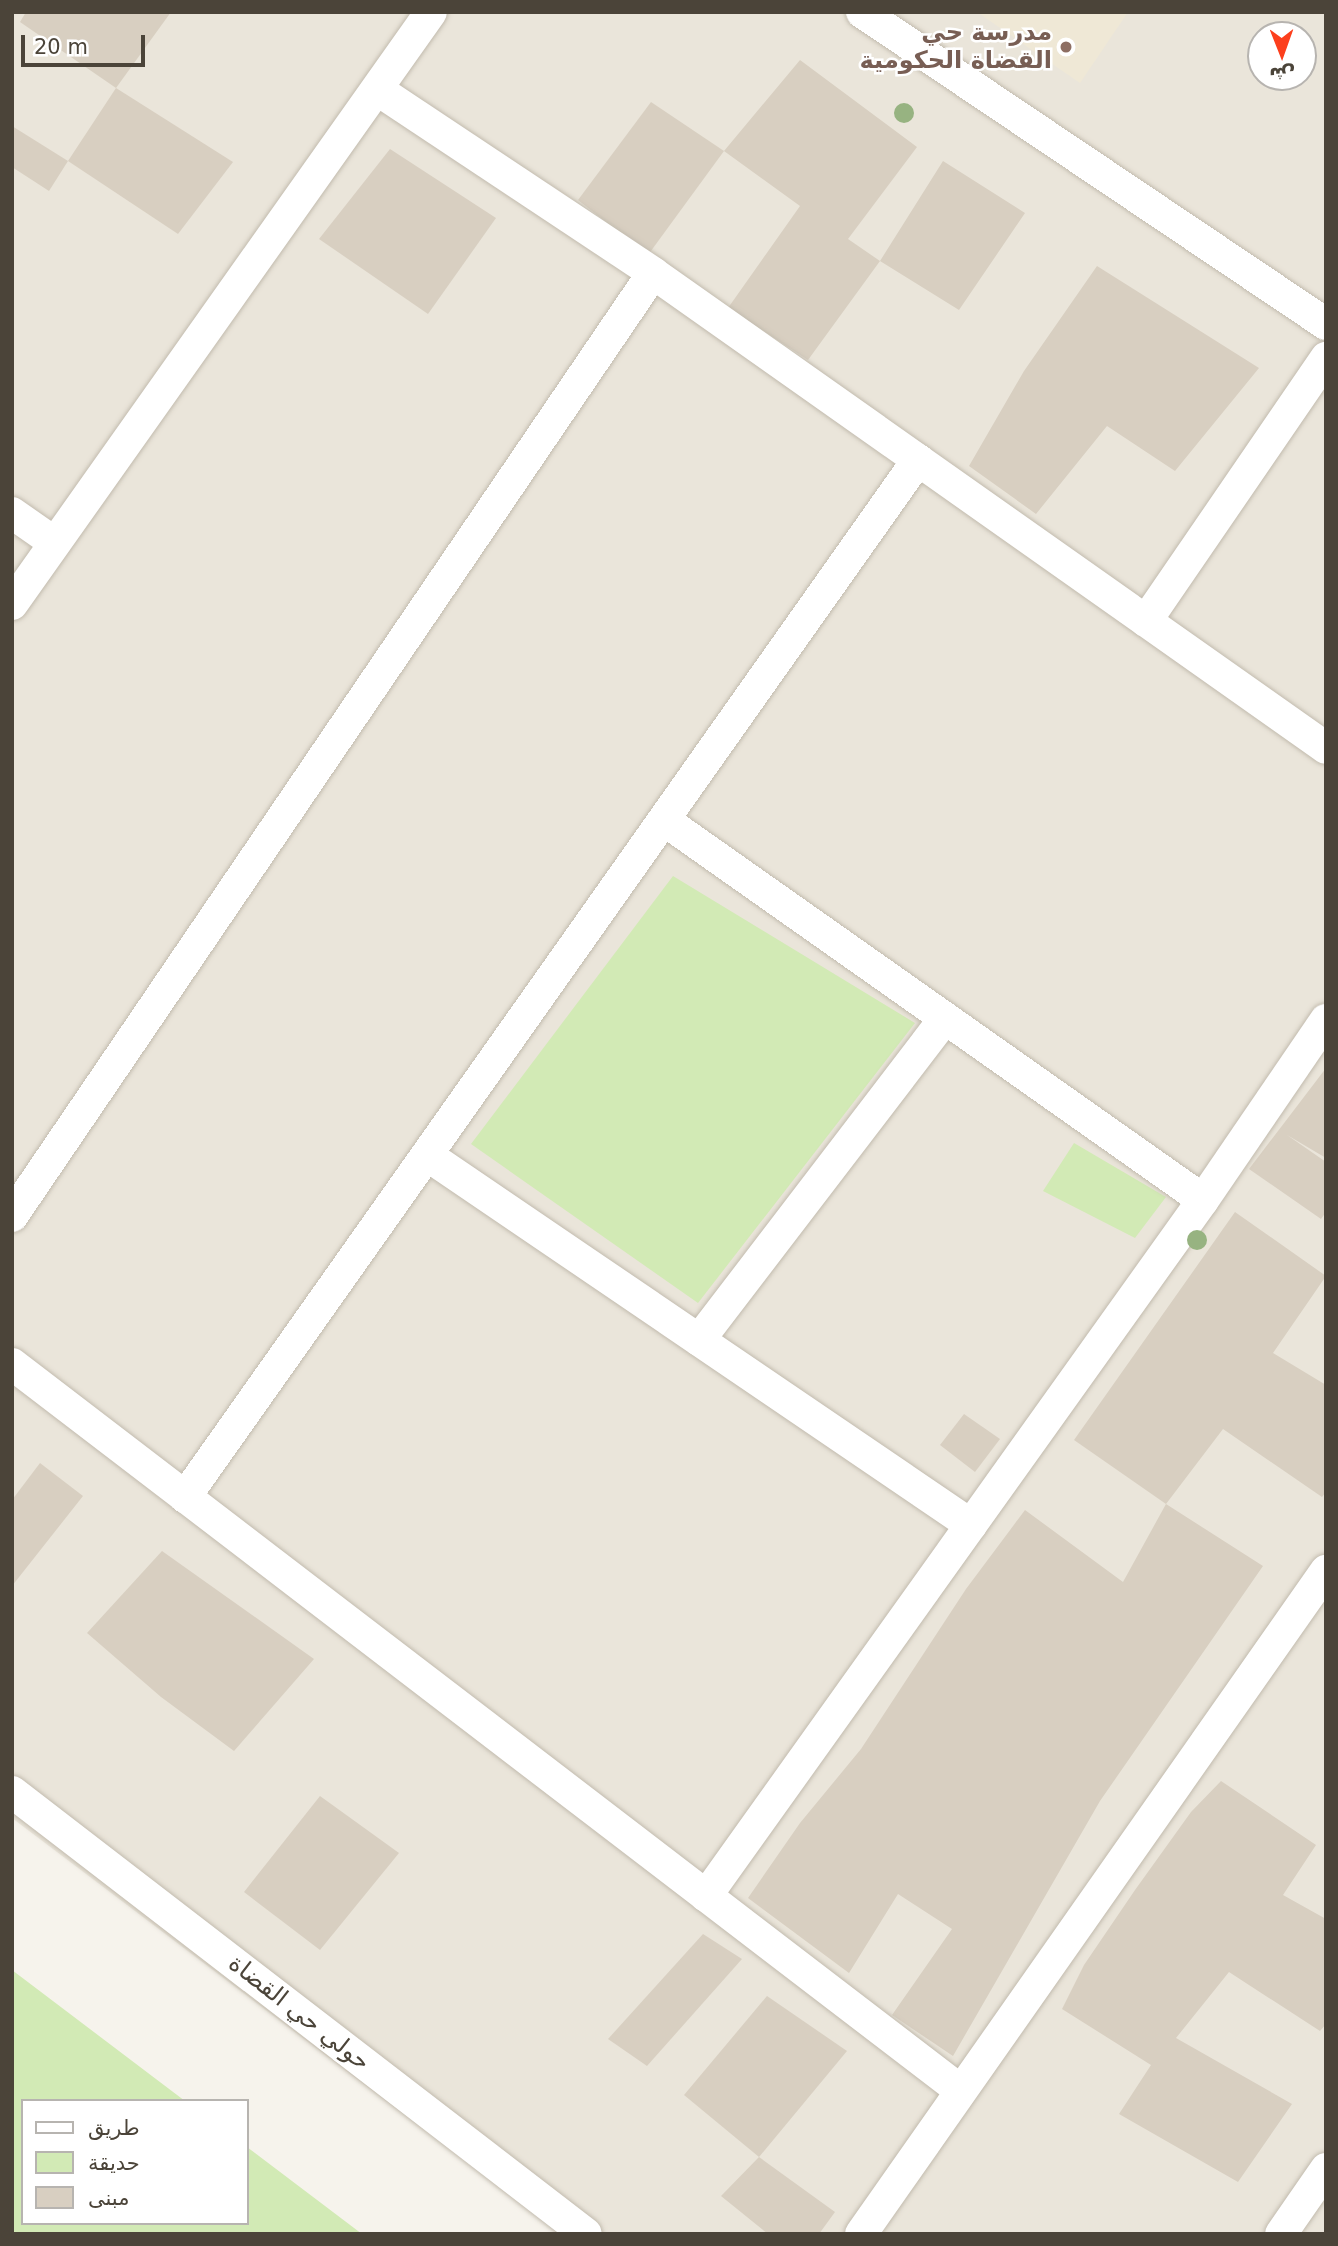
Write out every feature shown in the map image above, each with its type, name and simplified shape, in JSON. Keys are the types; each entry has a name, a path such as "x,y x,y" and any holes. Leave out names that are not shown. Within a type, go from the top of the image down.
{"street":[{"path":"12,604 378,90 430,12"},
{"path":"862,12 1326,324"},
{"path":"378,90 653,273 1326,748"},
{"path":"12,1216 653,273"},
{"path":"1146,621 1326,358"},
{"path":"185,1497 918,460"},
{"path":"12,513 55,543"},
{"path":"664,820 1203,1200"},
{"path":"699,1340 945,1018"},
{"path":"706,1896 1203,1200 1326,1020"},
{"path":"427,1155 971,1525"},
{"path":"12,1364 961,2091"},
{"path":"861,2234 961,2091 1314,1612 1326,1571"},
{"name":"حولي حي القضاة","path":"12,1792 586,2234"},
{"path":"1281,2234 1326,2169"}],"shaded area":[{"path":"12,12 1326,12 1326,2234 562,2234 12,1818"},
{"name":"مدرسة حي القضاة الحكومية","path":"977,12 1128,12 1080,83"}],"green space":[{"path":"673,876 915,1023 698,1303 471,1144"},
{"path":"1074,1143 1166,1197 1135,1238 1043,1191"},
{"path":"12,1970 182,2099 21,2099 21,2225 248,2225 248,2148 362,2234 12,2234"}],"building":[{"path":"26,12 171,12 116,88 20,22"},
{"path":"800,60 917,147 848,239 880,261 808,360 728,308 800,206 724,151"},
{"path":"116,88 233,162 178,234 68,161"},
{"path":"651,102 724,151 648,255 578,200"},
{"path":"12,126 68,161 49,191 12,167"},
{"path":"390,149 496,218 428,314 319,239"},
{"path":"943,161 1025,213 959,310 880,261"},
{"path":"1097,266 1259,368 1175,471 1107,426 1036,514 969,466 1024,371"},
{"path":"1326,1068 1326,1158 1287,1135 1326,1162 1326,1212 1321,1219 1249,1169"},
{"path":"1235,1212 1326,1276 1273,1353 1326,1385 1326,1492 1322,1497 1223,1429 1166,1504 1074,1440"},
{"path":"964,1414 1000,1439 975,1472 940,1445"},
{"path":"40,1463 83,1496 12,1586 12,1500"},
{"path":"1166,1504 1263,1566 1100,1801 953,2056 892,2015 952,1929 898,1894 849,1973 748,1898 800,1823 861,1749 966,1589 1025,1510 1123,1582"},
{"path":"162,1551 314,1659 234,1751 161,1697 87,1633"},
{"path":"1221,1781 1316,1845 1283,1895 1326,1919 1326,2024 1320,2031 1229,1972 1176,2038 1292,2104 1238,2182 1119,2114 1151,2065 1062,2009 1084,1965 1135,1890 1191,1812"},
{"path":"320,1796 399,1853 320,1950 244,1892"},
{"path":"703,1934 742,1959 647,2066 608,2039"},
{"path":"767,1996 847,2051 759,2157 684,2095"},
{"path":"759,2157 835,2212 819,2234 768,2234 721,2196"}],"place":[{"name":"مدرسة حي القضاة الحكومية","path":"1066,47"}]}
